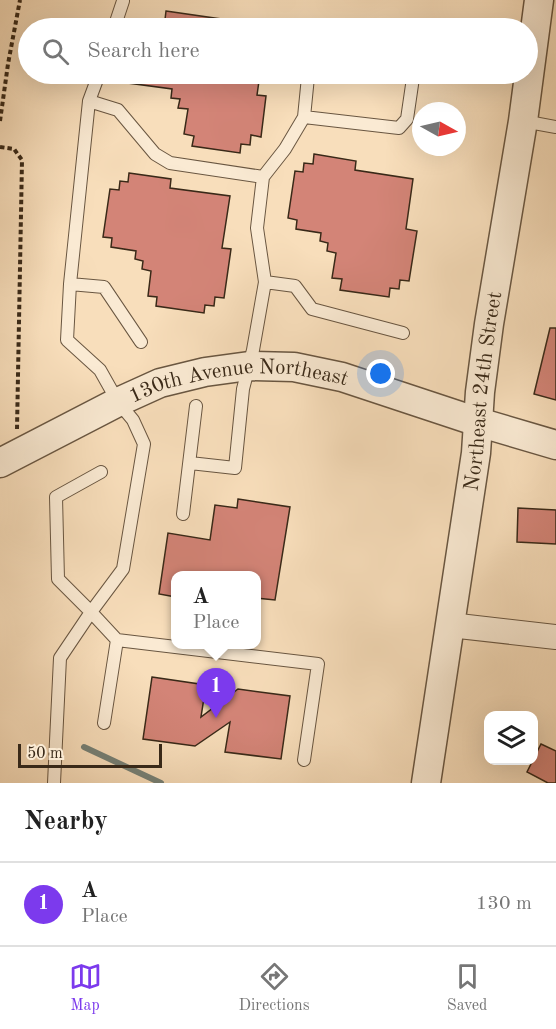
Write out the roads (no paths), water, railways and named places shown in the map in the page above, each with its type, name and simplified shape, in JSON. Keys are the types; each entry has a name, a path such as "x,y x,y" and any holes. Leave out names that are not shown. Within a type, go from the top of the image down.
{"street":[{"name":"Northeast 24th Street","path":"537,18 539,0"},
{"name":"Northeast 24th Street","path":"426,783 476,453 480,392 489,324 529,84"},
{"name":"130th Avenue Northeast","path":"0,463 160,383 205,372 249,366 294,368 342,377 556,445"},
{"path":"450,625 556,637"}],"lane":[{"path":"117,18 123,1"},
{"path":"54,783 60,658 123,569 144,444 133,420 118,402 100,370 67,340 70,284 89,101 95,84"},
{"path":"190,463 236,468 243,389 265,282 257,228 262,177 285,149 303,117 307,84"},
{"path":"303,117 399,128 407,119 412,84"},
{"path":"89,101 118,110 155,154 170,163 262,177"},
{"path":"524,121 556,127"},
{"path":"265,282 295,286 312,309 403,333"},
{"path":"70,284 104,288 141,342"},
{"path":"183,514 196,406"},
{"path":"101,472 56,496 58,579 117,640 171,646"},
{"path":"104,723 117,640"},
{"path":"192,649 318,664 304,760"}],"waterway":[{"path":"84,747 161,783"}],"place":[{"name":"A","path":"216,718"}]}
